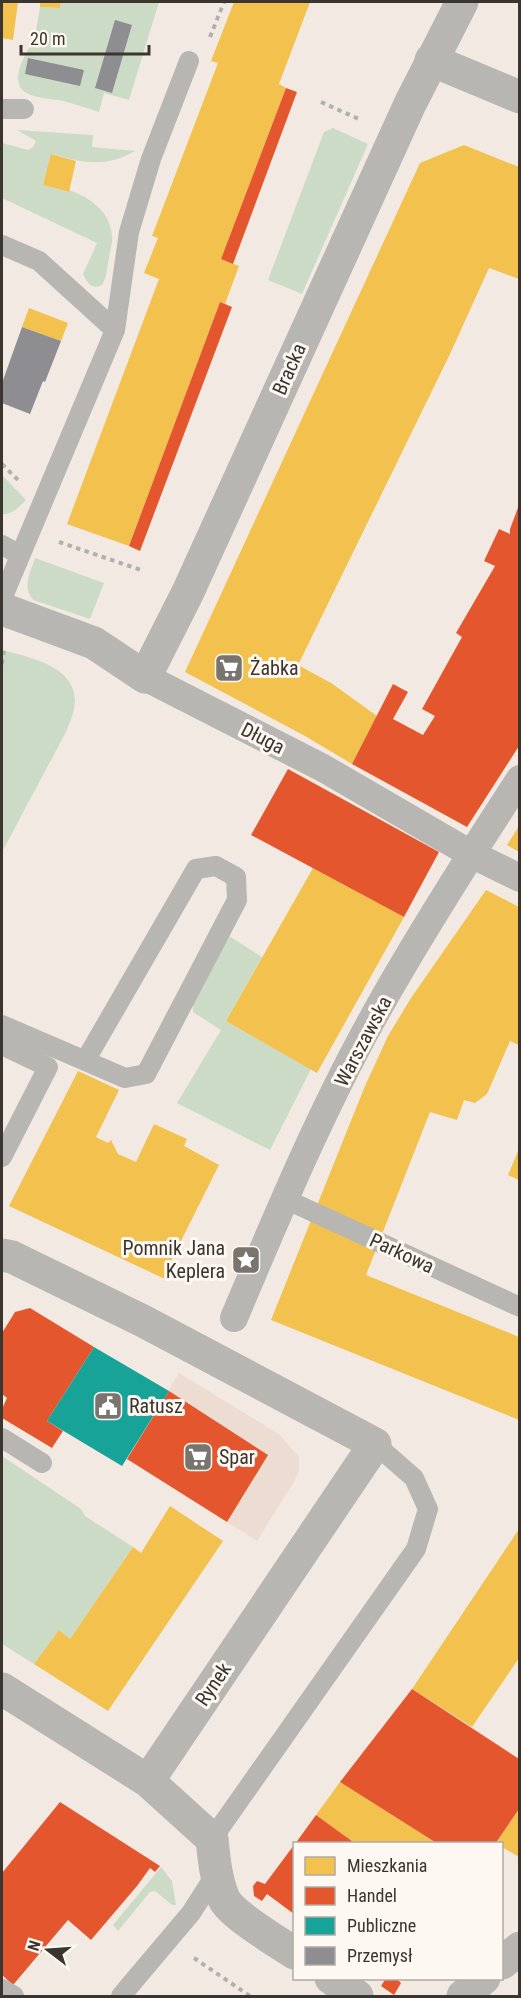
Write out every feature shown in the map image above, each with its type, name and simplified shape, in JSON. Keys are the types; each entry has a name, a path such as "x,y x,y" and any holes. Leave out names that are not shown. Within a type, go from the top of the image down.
{"street":[{"name":"Bracka","path":"145,677 188,592 390,146 462,2"},
{"path":"431,60 519,97"},
{"name":"Długa","path":"2,609 94,643 145,677 323,768 471,854 519,878"},
{"name":"Warszawska","path":"234,1318 285,1199 374,1017 471,854 519,779"},
{"path":"2,1255 12,1257 143,1321 375,1444"},
{"name":"Rynek","path":"148,1781 375,1444"},
{"path":"2,1689 148,1781 212,1839 216,1874 225,1901 245,1919 293,1952"},
{"path":"503,1961 519,1948"},
{"path":"334,1980 357,1996"},
{"path":"463,1996 482,1980"}],"lane":[{"path":"2,599 115,330 129,232 151,159 189,62"},
{"path":"2,109 24,108"},
{"path":"2,245 39,261 115,330"},
{"path":"2,545 20,555"},
{"path":"2,1025 85,1061 125,1078 146,1074 237,900 236,877 216,866 196,869 85,1061"},
{"path":"2,1045 48,1067 2,1157"},
{"name":"Parkowa","path":"285,1199 519,1306"},
{"path":"2,1438 42,1462"},
{"path":"212,1839 416,1549 428,1509 414,1478 375,1444"},
{"path":"121,1996 191,1913 216,1874"},
{"path":"2,1989 14,1996"}],"path":[{"path":"321,102 367,123"},
{"path":"168,1940 250,1996"}],"shaded area":[{"name":"Spar","path":"179,1373 279,1434 299,1457 299,1471 292,1485 257,1541 127,1459"}],"green space":[{"path":"61,2 159,2 129,100 104,93 99,112 63,101 36,97 23,90 19,84 18,75 35,34 40,7 60,8"},
{"path":"333,128 368,144 302,294 268,280 324,132"},
{"path":"17,130 93,135 92,147 135,151 104,162 74,160 52,154 43,185 68,192 69,190 91,201 103,212 110,226 112,241 106,276 102,285 95,287 90,285 83,274 97,243 2,198 2,143 28,150 36,141"},
{"path":"2,475 26,500 15,510 6,514 2,514"},
{"path":"35,558 104,583 90,619 33,600 27,585"},
{"path":"2,650 48,664 67,678 73,688 75,700 66,732 2,852"},
{"path":"226,934 262,957 226,1021 311,1069 270,1150 177,1103 221,1030 193,1012 193,995"},
{"path":"2,1456 81,1509 85,1516 133,1547 70,1639 59,1630 34,1664 2,1644"},
{"path":"161,1867 172,1881 176,1905 172,1905 155,1891 150,1892 118,1931 113,1925"}],"building: Mieszkania":[{"path":"2,2 18,2 13,40 2,38"},
{"path":"40,2 61,2 60,8 40,7"},
{"path":"234,2 310,2 279,84 286,88 221,259 239,266 225,304 220,302 129,546 67,524 159,279 144,273 158,238 152,236 218,63 211,61"},
{"path":"464,145 519,167 519,279 489,268 450,354 298,665 331,683 377,716 352,764 305,736 185,672 420,163"},
{"path":"51,154 76,161 69,192 43,185"},
{"path":"29,308 68,323 61,341 22,327"},
{"path":"519,826 519,852 507,845"},
{"path":"313,868 404,917 317,1073 226,1021"},
{"path":"486,890 519,907 519,1045 510,1041 487,1094 475,1103 464,1100 457,1120 430,1112 366,1275 519,1337 519,1420 271,1320 365,1086 388,1036 411,998"},
{"path":"78,1071 119,1090 96,1137 108,1143 111,1140 118,1154 136,1162 154,1124 187,1139 184,1146 219,1165 165,1273 168,1274 165,1279 9,1206"},
{"path":"519,1149 519,1180 508,1175"},
{"path":"170,1506 223,1541 108,1711 34,1664 59,1630 70,1639 133,1547 141,1553"},
{"path":"519,1529 519,1658 472,1727 412,1689"},
{"path":"340,1782 435,1842 353,1842 316,1815"},
{"path":"519,1809 519,1857 503,1848 503,1842 496,1842"}],"building: Handel":[{"path":"286,88 297,92 233,264 221,259"},
{"path":"220,302 232,307 140,551 129,546"},
{"path":"519,505 519,746 467,827 352,764 393,684 408,692 393,719 423,735 435,716 422,709 462,637 456,633 495,566 484,561 499,529 510,534"},
{"path":"288,769 439,852 404,917 251,835"},
{"path":"30,1308 94,1347 47,1421 63,1431 52,1448 2,1418 2,1409 7,1398 2,1394 2,1333 15,1312"},
{"name":"Spar","path":"169,1391 268,1455 227,1522 127,1459"},
{"path":"412,1689 519,1759 519,1809 496,1842 435,1842 340,1782"},
{"path":"60,1802 160,1866 155,1872 150,1868 91,1940 68,1920 13,1985 2,1975 2,1873"},
{"path":"316,1815 353,1842 296,1842"},
{"path":"293,1846 293,1913 267,1894 262,1901 254,1896 253,1886 257,1881 265,1884"},
{"path":"385,1980 398,1980 401,1983 394,1995 381,1986"}],"building: Publiczne":[{"name":"Ratusz","path":"94,1347 169,1391 122,1466 47,1421"}],"building: Przemysł":[{"path":"115,20 132,25 112,93 95,88"},
{"path":"28,58 84,70 80,86 25,74"},
{"path":"22,327 61,341 30,414 2,403 2,383"}],"place":[{"name":"Żabka","path":"229,668"},
{"name":"Pomnik Jana Keplera","path":"246,1260"},
{"name":"Ratusz","path":"108,1406"},
{"name":"Spar","path":"198,1457"}]}
